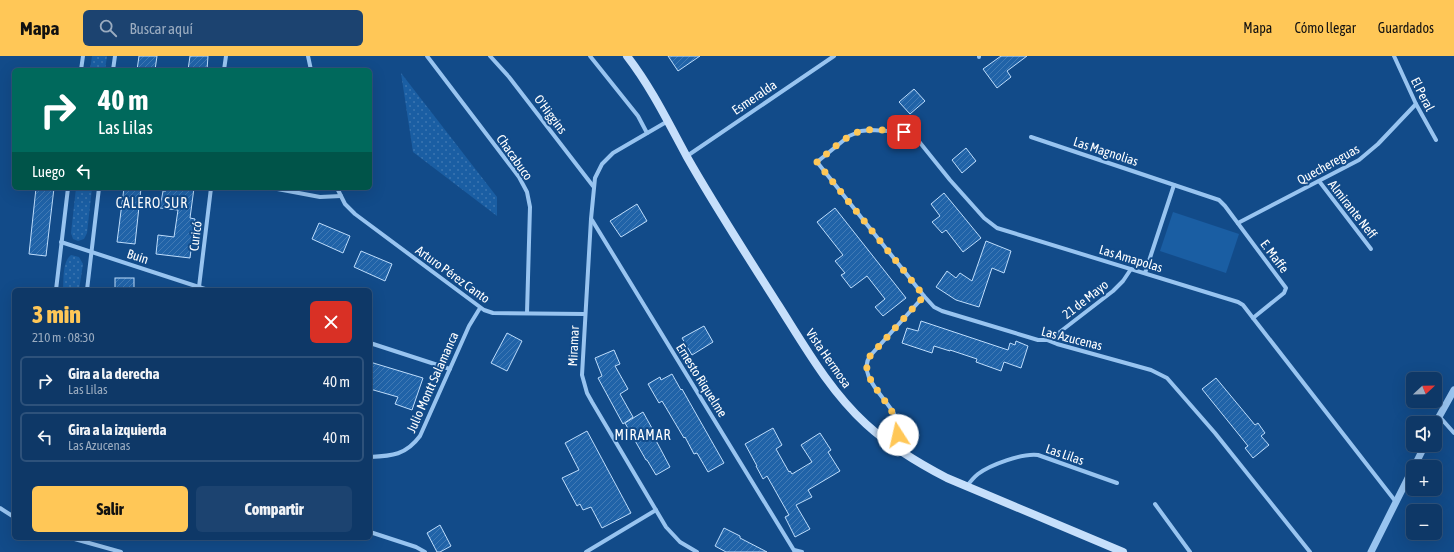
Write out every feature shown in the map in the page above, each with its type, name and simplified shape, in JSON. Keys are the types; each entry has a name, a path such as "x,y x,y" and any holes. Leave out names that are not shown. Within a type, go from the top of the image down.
{"main road":[{"name":"Vista Hermosa","path":"627,56 641,75 737,240 827,379 854,412 893,446 933,470 967,487 1109,549 1123,552"}],"street":[{"path":"81,68 83,56"},
{"path":"113,68 115,56"},
{"path":"224,68 226,56"},
{"path":"308,56 311,68"},
{"name":"Chacabuco","path":"427,56 519,177 527,192 530,207 527,313"},
{"name":"O'Higgins","path":"490,56 517,88 593,186"},
{"path":"590,56 634,110 647,133"},
{"name":"Esmeralda","path":"687,156 834,56"},
{"name":"El Peral","path":"1394,56 1416,104 1436,140"},
{"name":"Quechereguas","path":"1238,223 1347,167 1370,151 1416,104"},
{"name":"Miramar","path":"668,121 614,153 607,158 598,171 593,186 582,367 587,393 656,510 673,536 688,548 697,552"},
{"name":"Las Amapolas","path":"817,162 849,136 861,131 878,130 910,133 917,139 950,180 992,225 1131,269 1233,299 1243,305 1396,502"},
{"name":"Las Magnolias","path":"1031,137 1219,200"},
{"name":"Las Azucenas","path":"817,162 934,307 942,311 1038,340 1047,340 1152,370 1167,378 1216,433 1310,552"},
{"name":"Almirante Neff","path":"1319,181 1372,249"},
{"path":"1145,273 1174,185"},
{"path":"56,288 68,190"},
{"path":"87,288 99,190"},
{"name":"Curicó","path":"200,287 211,190"},
{"path":"283,190 320,197 340,196"},
{"name":"Arturo Pérez Canto","path":"338,190 345,204 355,214 480,308 493,313 585,314"},
{"name":"E. Maffe","path":"1219,200 1286,288 1284,294 1253,318"},
{"name":"Ernesto Riquelme","path":"591,219 795,551"},
{"name":"Buin","path":"61,242 200,287"},
{"name":"21 de Mayo","path":"1047,340 1056,335 1113,291 1123,281 1131,269"},
{"path":"893,446 898,435 899,424 893,412 869,378 866,365 870,356 924,296"},
{"name":"Julio Montt Salamanca","path":"372,457 395,455 410,448 416,443 424,430 468,326 480,308"},
{"path":"372,344 450,369"},
{"path":"1439,416 1454,390"},
{"path":"1442,419 1454,433"},
{"name":"Las Lilas","path":"967,487 976,476 982,472 1016,457 1028,454 1038,455 1117,483"},
{"path":"1371,552 1406,482"},
{"path":"1156,504 1190,552"},
{"path":"0,508 12,516"},
{"path":"586,552 656,510"},
{"path":"372,533 416,547 425,552"},
{"path":"78,540 121,552"},
{"path":"795,551 802,552"}],"shaded area":[{"path":"92,56 107,56 105,68 90,68"},
{"path":"401,73 497,197 497,216 413,152"},
{"path":"76,190 92,190 87,233 84,239 78,241 73,239 71,233"},
{"path":"1173,212 1239,234 1226,273 1160,251"},
{"path":"71,255 79,257 83,264 79,288 63,288 65,267 68,258"}],"building":[{"path":"139,56 157,56 155,68 137,68"},
{"path":"190,56 208,56 207,68 188,68"},
{"path":"668,56 700,56 678,71"},
{"path":"1001,56 1027,56 1007,71 1011,77 997,88 983,69"},
{"path":"914,89 925,101 910,114 899,102"},
{"path":"966,148 976,161 962,173 952,160"},
{"path":"36,190 54,190 46,256 29,254"},
{"path":"124,190 141,190 135,244 117,242"},
{"path":"194,190 190,218 195,219 190,258 156,254 158,235 174,237 178,210 160,208 163,191"},
{"path":"944,193 981,238 963,252 946,230 942,233 932,222 940,216 931,204"},
{"path":"637,204 647,221 621,237 610,221"},
{"path":"835,208 906,298 883,316 875,307 885,299 867,276 851,288 841,275 845,273 835,261 843,255 817,222"},
{"path":"319,223 350,236 343,253 312,239"},
{"path":"986,241 1011,251 1004,273 992,268 979,307 956,300 936,287 947,271 956,278 960,273 972,281"},
{"path":"361,251 392,264 385,281 354,267"},
{"path":"115,278 134,278 134,288 115,288"},
{"path":"921,321 1008,350 1010,343 1015,345 1016,341 1028,346 1021,368 1004,362 1001,371 976,362 977,359 950,350 934,346 932,353 902,343 907,328 918,331"},
{"path":"704,326 713,342 692,355 682,338"},
{"path":"507,333 522,341 507,371 491,363"},
{"path":"614,350 620,364 615,366 628,389 620,394 633,417 623,424 598,378 602,376 595,358"},
{"path":"372,363 423,378 412,410 395,404 398,397 372,390"},
{"path":"672,374 724,463 708,472 697,453 694,454 662,401 659,403 648,384 660,377 661,380"},
{"path":"1216,378 1255,425 1258,423 1265,433 1261,436 1269,445 1253,458 1245,448 1248,446 1202,389"},
{"path":"643,412 670,467 656,475 625,423"},
{"path":"773,428 782,445 776,449 789,472 790,471 792,474 812,462 801,445 820,433 831,450 828,452 840,471 808,490 812,497 796,505 810,529 795,537 785,517 789,515 767,476 763,479 745,444"},
{"path":"587,431 631,513 602,528 591,507 583,510 580,504 577,506 562,478 579,470 565,443"},
{"path":"440,525 451,546 437,552 427,533"},
{"path":"724,528 767,552 726,552 715,546"}],"district":[{"name":"CALERO SUR","path":"152,203"},
{"name":"MIRAMAR","path":"643,435"}],"route":[{"path":"898,435 899,424 893,412 869,378 866,365 868,358 924,296 817,162 849,136 855,133 866,130 904,132"}]}
